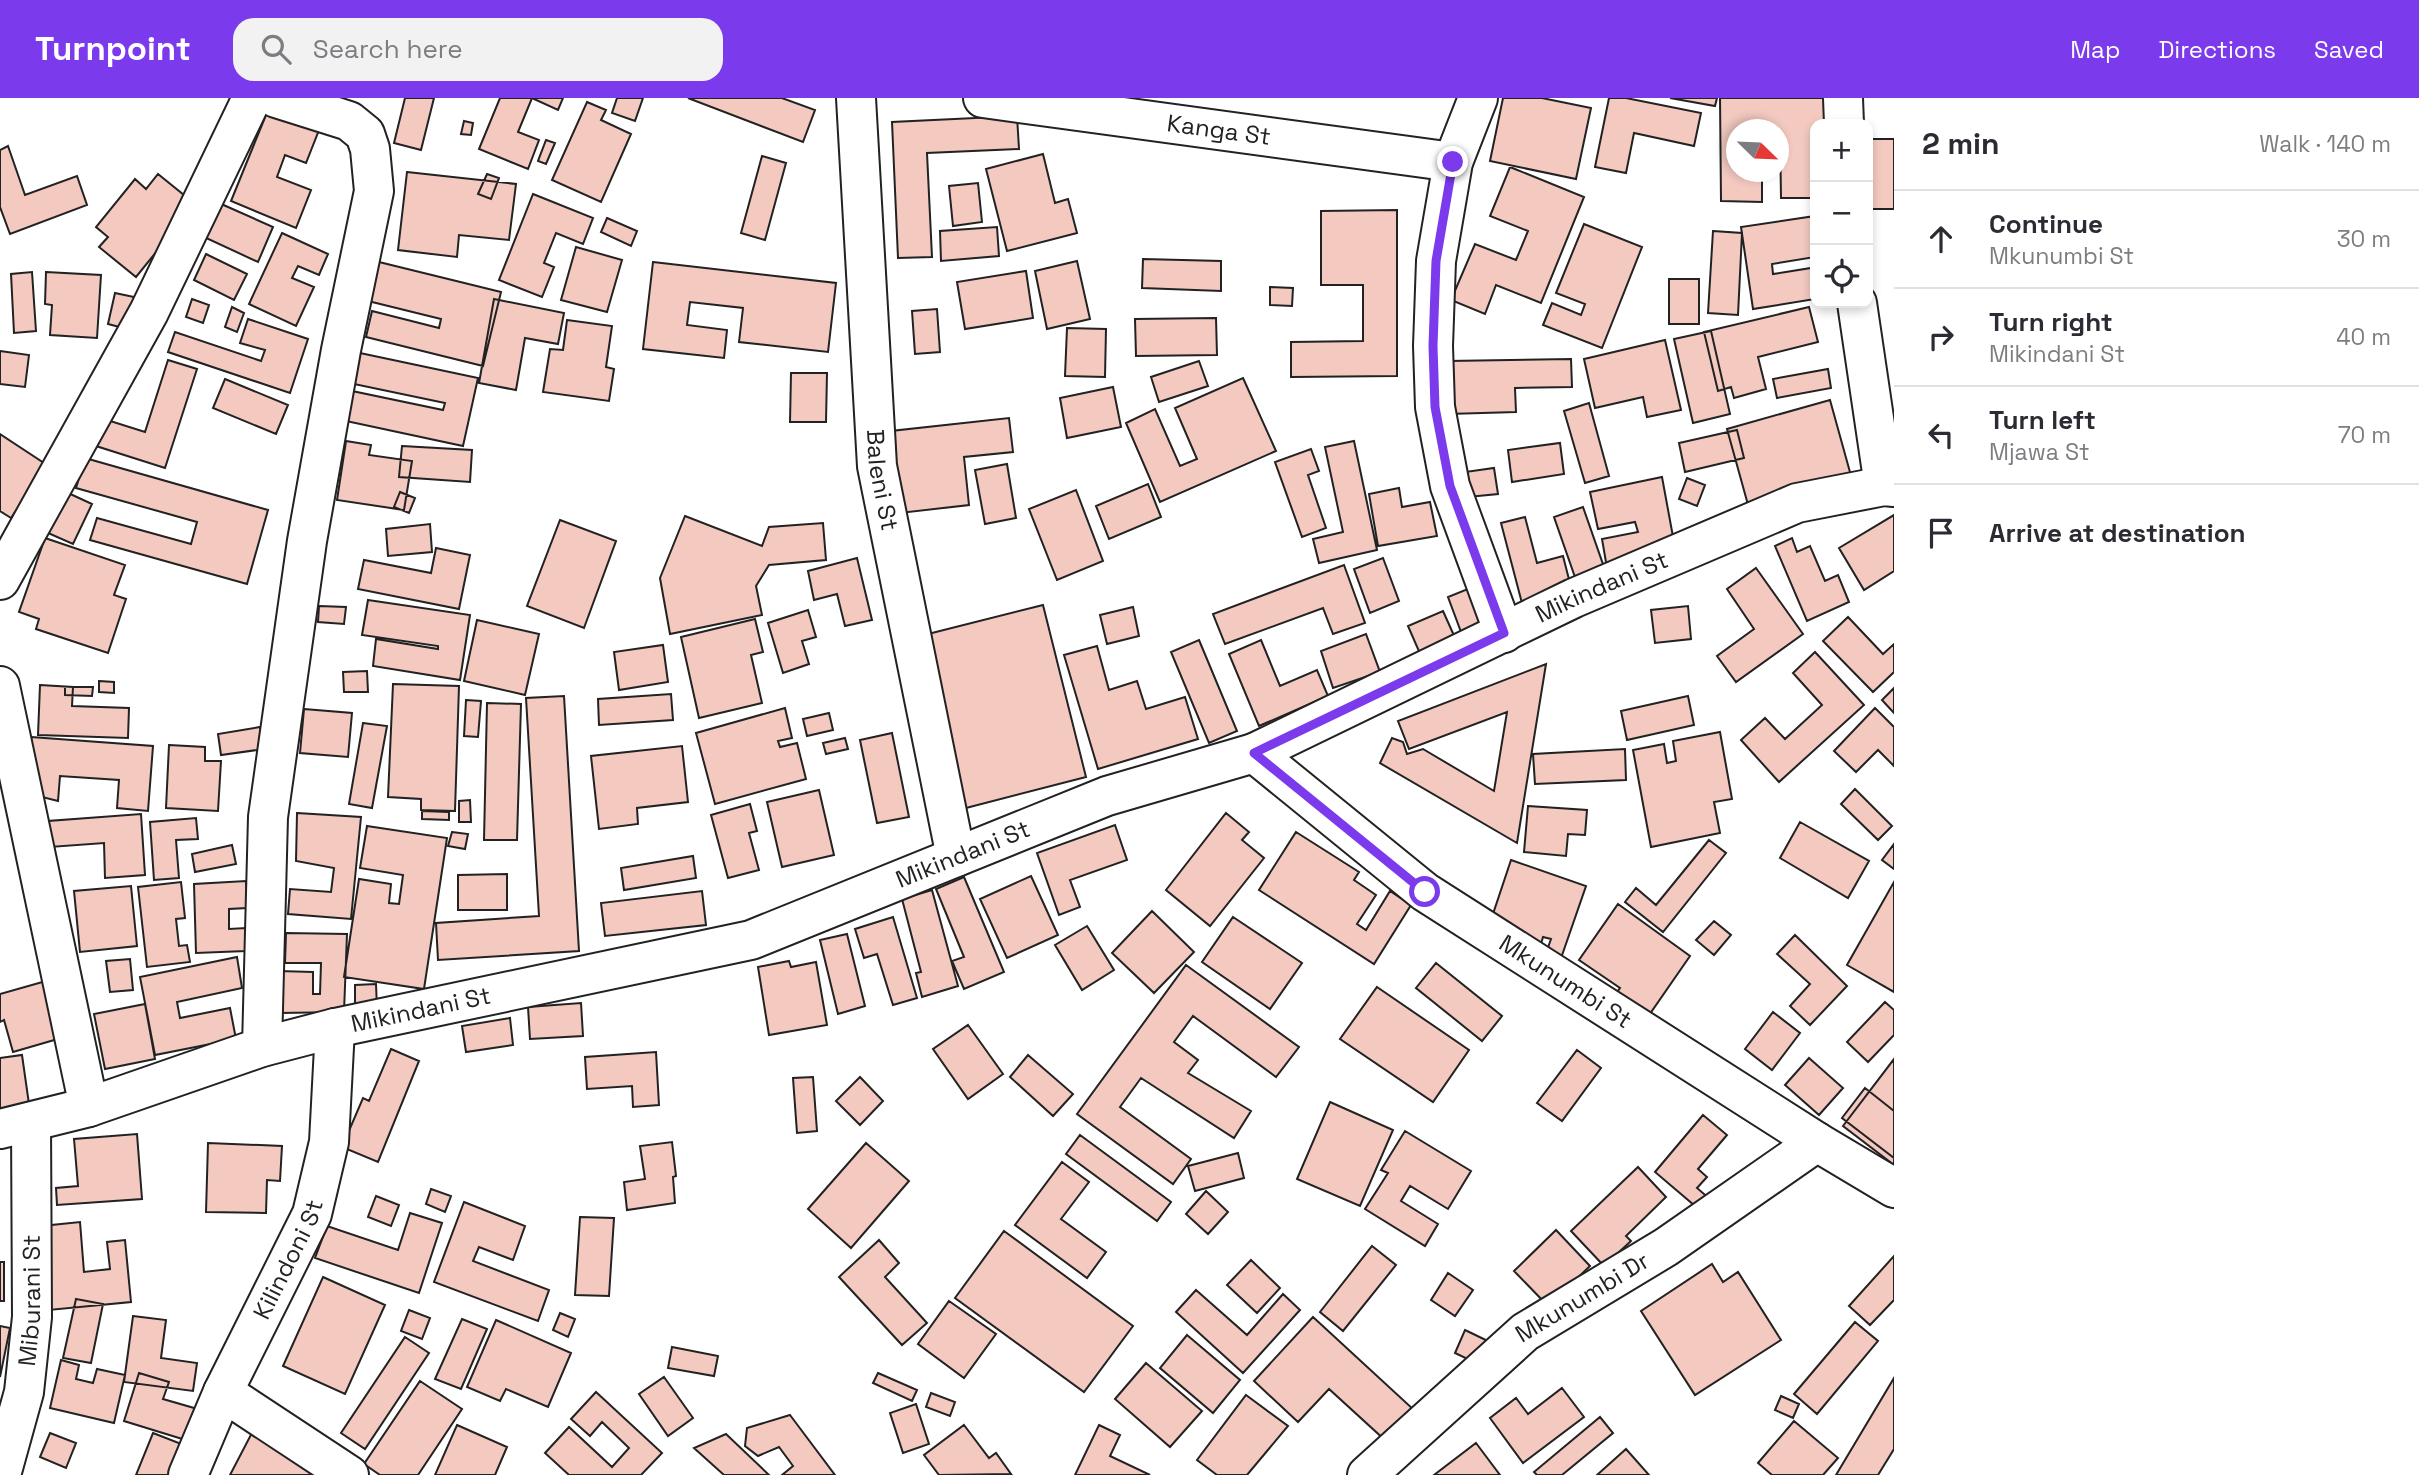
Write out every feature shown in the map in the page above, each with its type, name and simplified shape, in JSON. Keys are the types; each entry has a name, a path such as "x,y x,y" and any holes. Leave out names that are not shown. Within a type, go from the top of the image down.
{"street":[{"path":"0,580 149,312 252,98"},
{"path":"262,1047 268,817 307,541 341,350 374,191 370,149 365,134 349,121 276,98"},
{"name":"Baleni St","path":"856,98 877,466 956,857"},
{"name":"Kanga St","path":"984,98 1453,162"},
{"path":"1478,98 1453,162 1436,261 1433,346 1435,407 1450,486 1504,633"},
{"path":"1843,98 1844,119"},
{"path":"1858,308 1889,487"},
{"name":"Mikindani St","path":"15,1126 89,1107 262,1047 335,1028 751,940 1107,796 1254,753 1574,598 1797,503 1889,487"},
{"path":"0,686 89,1107"},
{"name":"Mkunumbi St","path":"1254,753 1425,892 1817,1142 1894,1188"},
{"name":"Kilindoni St","path":"188,1475 223,1392 312,1214 329,1142 335,1028"},
{"name":"Miburani St","path":"1,1475 24,1392 32,1317 15,1126"},
{"name":"Mkunumbi Dr","path":"1367,1475 1525,1332 1666,1247 1817,1142"},
{"path":"223,1392 349,1475"}],"building":[{"path":"405,98 434,98 421,150 394,143"},
{"path":"500,98 532,98 518,132 539,140 528,169 479,149"},
{"path":"532,98 563,98 558,110"},
{"path":"617,98 643,98 635,121 612,113"},
{"path":"688,98 782,98 815,110 803,142"},
{"path":"1503,98 1542,98 1591,108 1576,179 1490,161"},
{"path":"1609,98 1626,98 1701,113 1694,146 1634,133 1626,173 1595,167"},
{"path":"1670,98 1717,98 1715,106"},
{"path":"1720,98 1827,98 1827,119 1810,119 1810,198 1781,198 1781,182 1789,182 1789,119 1726,119 1726,182 1762,182 1762,202 1721,201"},
{"path":"587,102 606,110 601,120 631,134 601,202 552,180"},
{"path":"268,110 319,130 306,163 285,155 277,177 311,190 296,228 231,201"},
{"path":"1017,116 1019,149 927,153 932,257 898,258 892,122"},
{"path":"464,121 473,123 471,135 461,134"},
{"path":"1873,139 1894,139 1894,209 1873,209"},
{"path":"546,140 555,143 546,164 538,161"},
{"path":"8,146 25,195 77,176 87,205 10,234 0,207 0,150"},
{"path":"1043,154 1055,203 1068,199 1077,233 1007,251 986,169"},
{"path":"762,156 786,163 765,240 741,233"},
{"path":"1510,167 1584,197 1541,303 1496,285 1485,314 1451,300 1475,244 1516,260 1528,231 1490,216"},
{"path":"407,172 516,184 509,240 459,235 457,257 398,250"},
{"path":"158,174 195,204 136,277 99,247 108,237 96,227 135,179 146,189"},
{"path":"487,174 499,178 491,199 478,194"},
{"path":"978,183 982,222 953,226 949,186"},
{"path":"533,194 593,218 583,244 556,233 544,263 554,267 542,297 499,280"},
{"path":"219,203 273,227 258,262 204,237"},
{"path":"1397,210 1397,376 1291,377 1291,342 1363,341 1363,285 1321,285 1321,211"},
{"path":"1810,217 1810,258 1772,264 1773,274 1810,268 1810,300 1753,309 1741,227"},
{"path":"607,218 637,231 631,246 601,232"},
{"path":"1584,224 1642,247 1602,348 1543,325 1552,303 1581,315 1585,304 1556,293"},
{"path":"997,227 999,256 941,261 940,231"},
{"path":"1713,231 1742,233 1738,315 1708,313"},
{"path":"282,233 328,254 319,275 298,266 292,278 314,287 296,326 249,304"},
{"path":"576,247 622,260 607,312 561,300"},
{"path":"206,254 247,274 234,300 194,280"},
{"path":"1143,259 1221,261 1221,291 1142,288"},
{"path":"1077,261 1090,319 1047,329 1035,271"},
{"path":"379,262 501,292 483,366 366,337 372,311 439,328 441,319 368,301"},
{"path":"653,262 836,283 828,352 739,342 743,308 690,302 687,325 727,330 724,358 643,349"},
{"path":"1026,271 1033,318 965,329 957,282"},
{"path":"32,272 36,331 14,333 11,274"},
{"path":"46,272 101,275 97,338 50,335 52,305 45,304"},
{"path":"1669,279 1699,279 1699,324 1669,324"},
{"path":"1270,287 1293,288 1292,306 1270,305"},
{"path":"115,293 134,297 127,329 108,324"},
{"path":"192,299 209,305 203,323 186,317"},
{"path":"494,299 564,313 558,344 525,338 516,390 479,383"},
{"path":"232,307 244,313 237,332 225,327"},
{"path":"1809,307 1818,342 1758,357 1766,389 1734,398 1731,387 1718,391 1704,332"},
{"path":"937,309 940,352 915,354 912,311"},
{"path":"1216,318 1217,355 1136,356 1135,319"},
{"path":"248,319 308,339 290,393 168,352 175,332 261,361 265,350 240,343"},
{"path":"567,320 612,326 606,367 614,369 609,401 543,392 550,349 563,350"},
{"path":"1067,328 1106,329 1105,377 1065,376"},
{"path":"1711,331 1730,414 1693,423 1674,339"},
{"path":"1665,340 1681,410 1647,417 1643,397 1595,408 1584,359"},
{"path":"0,351 29,355 25,387 0,384"},
{"path":"360,353 478,378 463,446 346,421 352,391 443,410 445,403 354,384"},
{"path":"1571,359 1572,387 1515,388 1516,412 1448,414 1448,361"},
{"path":"168,360 197,369 165,468 96,446 104,419 145,432"},
{"path":"1199,361 1208,386 1159,402 1151,377"},
{"path":"1828,369 1831,388 1777,398 1773,379"},
{"path":"791,373 827,373 826,422 790,422"},
{"path":"1243,378 1276,451 1160,502 1126,423 1155,409 1180,466 1197,459 1175,408"},
{"path":"225,379 288,405 276,434 213,408"},
{"path":"1113,387 1121,427 1067,438 1060,398"},
{"path":"1830,400 1853,483 1750,512 1727,429"},
{"path":"1589,403 1609,476 1585,483 1564,411"},
{"path":"1009,418 1013,452 964,457 969,505 900,513 891,431"},
{"path":"1737,430 1744,458 1685,472 1679,443"},
{"path":"0,434 47,465 11,518 0,511"},
{"path":"346,441 371,445 369,455 412,461 404,510 337,500"},
{"path":"1354,441 1377,550 1319,563 1313,539 1343,532 1325,447"},
{"path":"1560,443 1564,474 1512,482 1508,450"},
{"path":"402,446 472,450 470,482 399,477"},
{"path":"1311,449 1319,471 1308,475 1326,528 1302,537 1275,462"},
{"path":"85,458 268,510 247,584 90,540 97,518 191,544 197,522 76,488"},
{"path":"1007,464 1016,518 985,524 975,470"},
{"path":"1494,468 1498,494 1468,497 1465,472"},
{"path":"1662,477 1676,553 1607,568 1602,539 1638,532 1635,522 1598,529 1590,492"},
{"path":"1687,478 1705,485 1697,506 1679,499"},
{"path":"1148,484 1161,517 1109,539 1096,506"},
{"path":"1399,488 1402,507 1430,502 1437,536 1378,546 1369,494"},
{"path":"1076,490 1103,561 1057,580 1029,509"},
{"path":"66,492 92,504 73,544 48,533"},
{"path":"400,492 415,498 409,513 394,507"},
{"path":"1583,507 1605,570 1576,580 1554,517"},
{"path":"1894,515 1894,571 1864,590 1839,548"},
{"path":"685,516 762,546 769,527 823,523 826,560 769,565 756,586 762,615 670,634 660,578"},
{"path":"1525,517 1537,563 1563,556 1573,595 1523,607 1501,523"},
{"path":"560,520 616,541 584,628 527,606"},
{"path":"430,524 432,552 388,556 386,529"},
{"path":"45,538 125,565 114,595 126,599 108,653 36,629 39,619 19,612"},
{"path":"1792,538 1797,552 1810,546 1825,581 1838,575 1849,602 1807,621 1775,546"},
{"path":"436,548 470,555 459,609 358,589 364,560 431,573"},
{"path":"857,558 872,620 845,626 837,594 814,600 808,571"},
{"path":"1383,558 1399,601 1370,613 1354,569"},
{"path":"1344,565 1365,623 1333,634 1323,608 1225,644 1213,614"},
{"path":"1756,568 1803,634 1736,682 1717,656 1754,629 1727,589"},
{"path":"1480,584 1497,626 1464,640 1448,597"},
{"path":"368,600 470,615 460,680 373,666 376,639 438,649 438,646 362,635"},
{"path":"1043,605 1086,777 966,808 924,635"},
{"path":"319,606 346,607 344,624 318,622"},
{"path":"1688,606 1691,639 1655,643 1651,610"},
{"path":"1133,607 1139,636 1107,644 1100,615"},
{"path":"808,610 816,637 802,641 809,664 783,673 768,623"},
{"path":"1443,611 1456,640 1421,656 1408,626"},
{"path":"1848,617 1883,654 1894,644 1894,672 1873,692 1823,641"},
{"path":"755,619 763,652 751,655 762,703 699,718 681,637"},
{"path":"477,620 539,634 525,695 464,681"},
{"path":"1366,634 1380,672 1333,688 1321,651"},
{"path":"1199,640 1237,731 1209,743 1171,652"},
{"path":"1261,640 1280,686 1317,670 1328,696 1259,726 1229,654"},
{"path":"663,645 668,682 619,690 614,652"},
{"path":"1097,646 1109,690 1137,681 1146,709 1185,697 1198,739 1098,769 1064,655"},
{"path":"1815,652 1864,705 1779,782 1741,740 1765,718 1785,739 1822,705 1793,673"},
{"path":"1546,664 1517,843 1380,763 1392,738 1403,742 1407,754 1423,749 1494,791 1507,712 1409,749 1398,721"},
{"path":"367,671 368,692 344,692 343,672"},
{"path":"99,681 114,682 114,693 99,692"},
{"path":"393,684 459,686 455,811 421,810 421,799 388,797"},
{"path":"40,685 73,687 72,706 129,708 128,738 38,735"},
{"path":"65,687 93,687 92,696 65,695"},
{"path":"1894,688 1894,713 1882,700"},
{"path":"671,694 673,720 599,725 598,699"},
{"path":"564,696 579,951 438,960 436,923 539,916 526,698"},
{"path":"1688,696 1694,725 1627,740 1621,711"},
{"path":"466,700 481,701 478,737 464,736"},
{"path":"487,703 521,704 517,840 484,840"},
{"path":"785,708 792,738 778,741 780,747 797,743 806,779 715,804 696,733"},
{"path":"1875,708 1894,727 1894,766 1878,750 1856,772 1834,751"},
{"path":"304,709 352,713 348,757 300,753"},
{"path":"829,713 833,730 807,736 803,719"},
{"path":"363,723 387,726 372,808 349,804"},
{"path":"260,727 264,749 221,755 218,734"},
{"path":"1720,732 1732,799 1714,802 1720,833 1651,847 1633,750 1664,744 1667,763 1676,761 1673,741"},
{"path":"892,733 909,817 877,823 860,740"},
{"path":"31,737 153,746 148,811 117,808 119,780 60,776 58,801 38,796"},
{"path":"845,738 848,749 826,754 823,743"},
{"path":"169,745 205,747 205,761 221,761 218,811 166,808"},
{"path":"682,746 688,802 637,808 638,824 599,829 591,756"},
{"path":"1625,749 1626,780 1535,784 1533,754"},
{"path":"1855,789 1892,826 1878,840 1841,804"},
{"path":"819,790 834,855 782,867 767,802"},
{"path":"470,800 471,822 459,822 459,801"},
{"path":"750,804 757,831 749,833 759,870 728,878 711,815"},
{"path":"1528,806 1587,810 1585,835 1568,834 1566,856 1524,852"},
{"path":"422,811 449,812 449,820 422,819"},
{"path":"297,813 361,817 351,919 288,914 290,889 331,892 334,868 296,861"},
{"path":"1226,813 1249,832 1242,840 1264,858 1210,926 1166,890"},
{"path":"141,814 145,875 105,878 104,843 50,847 48,821"},
{"path":"196,818 198,839 176,840 179,878 154,880 150,822"},
{"path":"1800,822 1869,861 1848,898 1780,858"},
{"path":"1115,825 1127,860 1070,880 1080,907 1059,915 1037,853"},
{"path":"367,826 447,838 424,989 344,977 359,879 391,884 389,903 399,904 403,875 360,868"},
{"path":"452,832 468,834 465,849 448,846"},
{"path":"1296,832 1359,872 1354,880 1376,895 1357,924 1366,930 1390,891 1411,905 1374,964 1259,890"},
{"path":"1709,840 1726,853 1663,932 1625,902 1636,888 1656,905"},
{"path":"1894,844 1894,869 1882,860"},
{"path":"232,845 236,864 195,872 192,854"},
{"path":"693,856 696,878 624,890 621,868"},
{"path":"1511,860 1586,886 1559,964 1544,959 1551,939 1543,937 1541,944 1489,926"},
{"path":"507,874 507,910 458,910 458,875"},
{"path":"1031,876 1058,935 1007,958 980,899"},
{"path":"964,877 1004,972 964,989 952,961 964,957 936,889"},
{"path":"246,881 247,908 229,909 229,929 246,928 246,951 196,953 194,884"},
{"path":"181,882 185,918 176,919 179,946 187,945 190,962 147,967 138,887"},
{"path":"1894,882 1894,992 1847,965"},
{"path":"131,886 137,946 80,952 74,891"},
{"path":"932,890 958,986 922,997 916,973 921,972 902,899"},
{"path":"702,891 706,925 605,936 601,903"},
{"path":"1618,904 1690,956 1645,1021 1612,999 1620,988 1579,960"},
{"path":"1152,911 1194,952 1154,993 1112,953"},
{"path":"893,917 917,998 893,1005 877,954 864,958 855,929"},
{"path":"1233,917 1302,963 1270,1009 1202,962"},
{"path":"1714,921 1731,935 1714,955 1696,940"},
{"path":"1087,926 1114,970 1082,990 1055,945"},
{"path":"286,933 347,934 344,1012 280,1013 279,971 313,972 313,994 320,994 321,963 285,963"},
{"path":"847,934 865,1006 838,1014 820,940"},
{"path":"1795,935 1847,986 1810,1025 1790,1006 1810,984 1777,954"},
{"path":"237,957 242,988 177,1002 180,1018 230,1008 236,1039 155,1055 140,977"},
{"path":"130,959 133,990 110,992 106,961"},
{"path":"789,961 791,967 816,962 827,1025 769,1035 758,967"},
{"path":"1436,963 1502,1016 1482,1041 1416,988"},
{"path":"1186,965 1299,1047 1276,1077 1193,1016 1174,1042 1198,1060 1188,1073 1251,1111 1234,1138 1141,1078 1120,1107 1191,1159 1173,1184 1077,1114"},
{"path":"53,979 68,1036 13,1052 4,1020 0,1022 0,994"},
{"path":"376,984 377,1008 355,1009 355,985"},
{"path":"1377,987 1469,1050 1433,1102 1340,1039"},
{"path":"1885,1002 1894,1010 1894,1035 1868,1062 1847,1042"},
{"path":"581,1003 583,1036 530,1039 528,1007"},
{"path":"145,1004 155,1059 105,1069 94,1014"},
{"path":"1773,1012 1800,1033 1772,1070 1745,1049"},
{"path":"510,1018 513,1045 466,1052 462,1026"},
{"path":"968,1025 1003,1074 968,1099 933,1049"},
{"path":"391,1049 419,1061 378,1162 342,1147 363,1098 369,1101"},
{"path":"1577,1050 1601,1068 1562,1121 1537,1103"},
{"path":"656,1052 659,1105 633,1107 632,1086 587,1089 585,1057"},
{"path":"22,1055 29,1104 0,1109 0,1058"},
{"path":"1028,1055 1073,1094 1053,1116 1010,1077"},
{"path":"1809,1058 1843,1088 1819,1115 1785,1085"},
{"path":"1894,1059 1894,1165 1843,1126"},
{"path":"813,1077 817,1131 797,1133 793,1078"},
{"path":"860,1077 883,1101 860,1125 836,1101"},
{"path":"1865,1088 1894,1111 1894,1158 1842,1118"},
{"path":"1330,1102 1393,1130 1360,1206 1297,1179"},
{"path":"1703,1115 1727,1135 1698,1169 1707,1177 1697,1188 1711,1200 1701,1211 1655,1172"},
{"path":"1405,1131 1471,1171 1448,1209 1410,1186 1401,1201 1438,1224 1425,1246 1365,1209 1388,1173 1381,1170"},
{"path":"137,1134 142,1199 57,1205 56,1188 78,1186 74,1139"},
{"path":"1080,1135 1171,1202 1157,1221 1066,1154"},
{"path":"672,1142 676,1176 673,1177 675,1203 627,1210 624,1182 645,1179 640,1146"},
{"path":"208,1143 282,1146 280,1181 267,1180 266,1213 206,1212"},
{"path":"866,1143 909,1181 851,1248 808,1209"},
{"path":"1238,1153 1244,1178 1195,1191 1188,1166"},
{"path":"1062,1162 1089,1182 1061,1219 1106,1252 1087,1278 1015,1225"},
{"path":"1638,1167 1666,1197 1626,1236 1631,1241 1604,1266 1571,1231"},
{"path":"431,1189 451,1196 445,1212 426,1204"},
{"path":"1206,1191 1228,1212 1208,1234 1186,1214"},
{"path":"376,1196 399,1205 391,1226 368,1217"},
{"path":"464,1202 525,1226 513,1260 479,1247 473,1261 549,1290 538,1321 434,1282"},
{"path":"410,1213 442,1223 419,1293 315,1258 327,1226 398,1250"},
{"path":"580,1217 614,1218 609,1296 575,1295"},
{"path":"80,1222 84,1272 110,1269 107,1242 125,1240 131,1302 49,1310 42,1226"},
{"path":"1556,1230 1590,1266 1548,1306 1514,1271"},
{"path":"1004,1231 1133,1326 1084,1392 955,1298"},
{"path":"879,1240 899,1263 885,1277 927,1323 902,1345 839,1277"},
{"path":"1372,1246 1396,1265 1343,1331 1320,1312"},
{"path":"1894,1256 1894,1300 1870,1325 1849,1306"},
{"path":"1251,1260 1280,1288 1257,1313 1227,1285"},
{"path":"0,1262 4,1262 4,1301 0,1301"},
{"path":"1712,1264 1723,1282 1738,1272 1781,1340 1695,1395 1641,1311"},
{"path":"1448,1273 1473,1290 1455,1316 1431,1300"},
{"path":"323,1277 385,1305 345,1394 283,1366"},
{"path":"1196,1290 1247,1335 1283,1294 1300,1310 1243,1373 1176,1312"},
{"path":"76,1299 103,1304 91,1363 63,1358"},
{"path":"949,1301 996,1334 964,1378 918,1344"},
{"path":"409,1310 430,1318 422,1339 401,1331"},
{"path":"560,1313 575,1319 568,1337 553,1330"},
{"path":"133,1316 166,1320 161,1358 197,1363 193,1391 124,1382"},
{"path":"1313,1317 1414,1410 1386,1441 1329,1389 1298,1422 1254,1381"},
{"path":"462,1319 487,1329 461,1389 435,1379"},
{"path":"496,1320 571,1353 548,1407 506,1389 500,1401 467,1387"},
{"path":"1855,1322 1878,1341 1817,1414 1794,1394"},
{"path":"0,1326 10,1328 0,1377"},
{"path":"1465,1330 1490,1342 1480,1365 1455,1353"},
{"path":"1187,1335 1240,1380 1213,1413 1160,1368"},
{"path":"405,1337 429,1353 365,1449 341,1433"},
{"path":"672,1347 718,1356 714,1376 668,1368"},
{"path":"61,1360 79,1365 76,1379 93,1383 97,1369 125,1375 114,1423 50,1408"},
{"path":"1146,1363 1202,1411 1170,1447 1115,1399"},
{"path":"139,1373 169,1382 163,1399 201,1410 192,1442 124,1421"},
{"path":"878,1373 917,1390 912,1401 873,1383"},
{"path":"664,1377 693,1418 668,1436 639,1394"},
{"path":"1894,1378 1894,1449 1878,1475 1836,1475"},
{"path":"420,1381 462,1409 418,1475 380,1475 364,1464"},
{"path":"1562,1388 1584,1417 1523,1463 1490,1418 1516,1398 1528,1414"},
{"path":"596,1392 662,1453 641,1475 569,1475 545,1453 569,1427 612,1467 629,1448 602,1422 590,1436 571,1419"},
{"path":"931,1393 955,1402 950,1416 926,1407"},
{"path":"1246,1395 1288,1426 1247,1475 1217,1475 1197,1460"},
{"path":"1781,1396 1799,1404 1793,1418 1775,1410"},
{"path":"916,1404 929,1444 903,1453 890,1413"},
{"path":"790,1415 835,1475 782,1475 793,1466 779,1447 758,1456 745,1446 747,1428"},
{"path":"1600,1417 1613,1433 1562,1475 1537,1475 1534,1472"},
{"path":"1794,1421 1838,1458 1823,1475 1772,1475 1758,1463"},
{"path":"256,1425 321,1459 313,1475 230,1475"},
{"path":"457,1425 507,1447 495,1475 435,1475"},
{"path":"964,1425 989,1458 996,1453 1011,1474 939,1475 924,1455"},
{"path":"1099,1425 1120,1435 1110,1456 1150,1475 1075,1475"},
{"path":"50,1433 76,1443 66,1468 40,1457"},
{"path":"153,1433 184,1445 172,1475 136,1475"},
{"path":"726,1434 769,1475 724,1475 694,1448"},
{"path":"1476,1443 1500,1475 1434,1475"},
{"path":"1626,1449 1649,1475 1597,1475"}],"route":[{"path":"1425,892 1254,753 1504,633 1450,486 1435,407 1433,346 1436,261 1453,162"}]}
